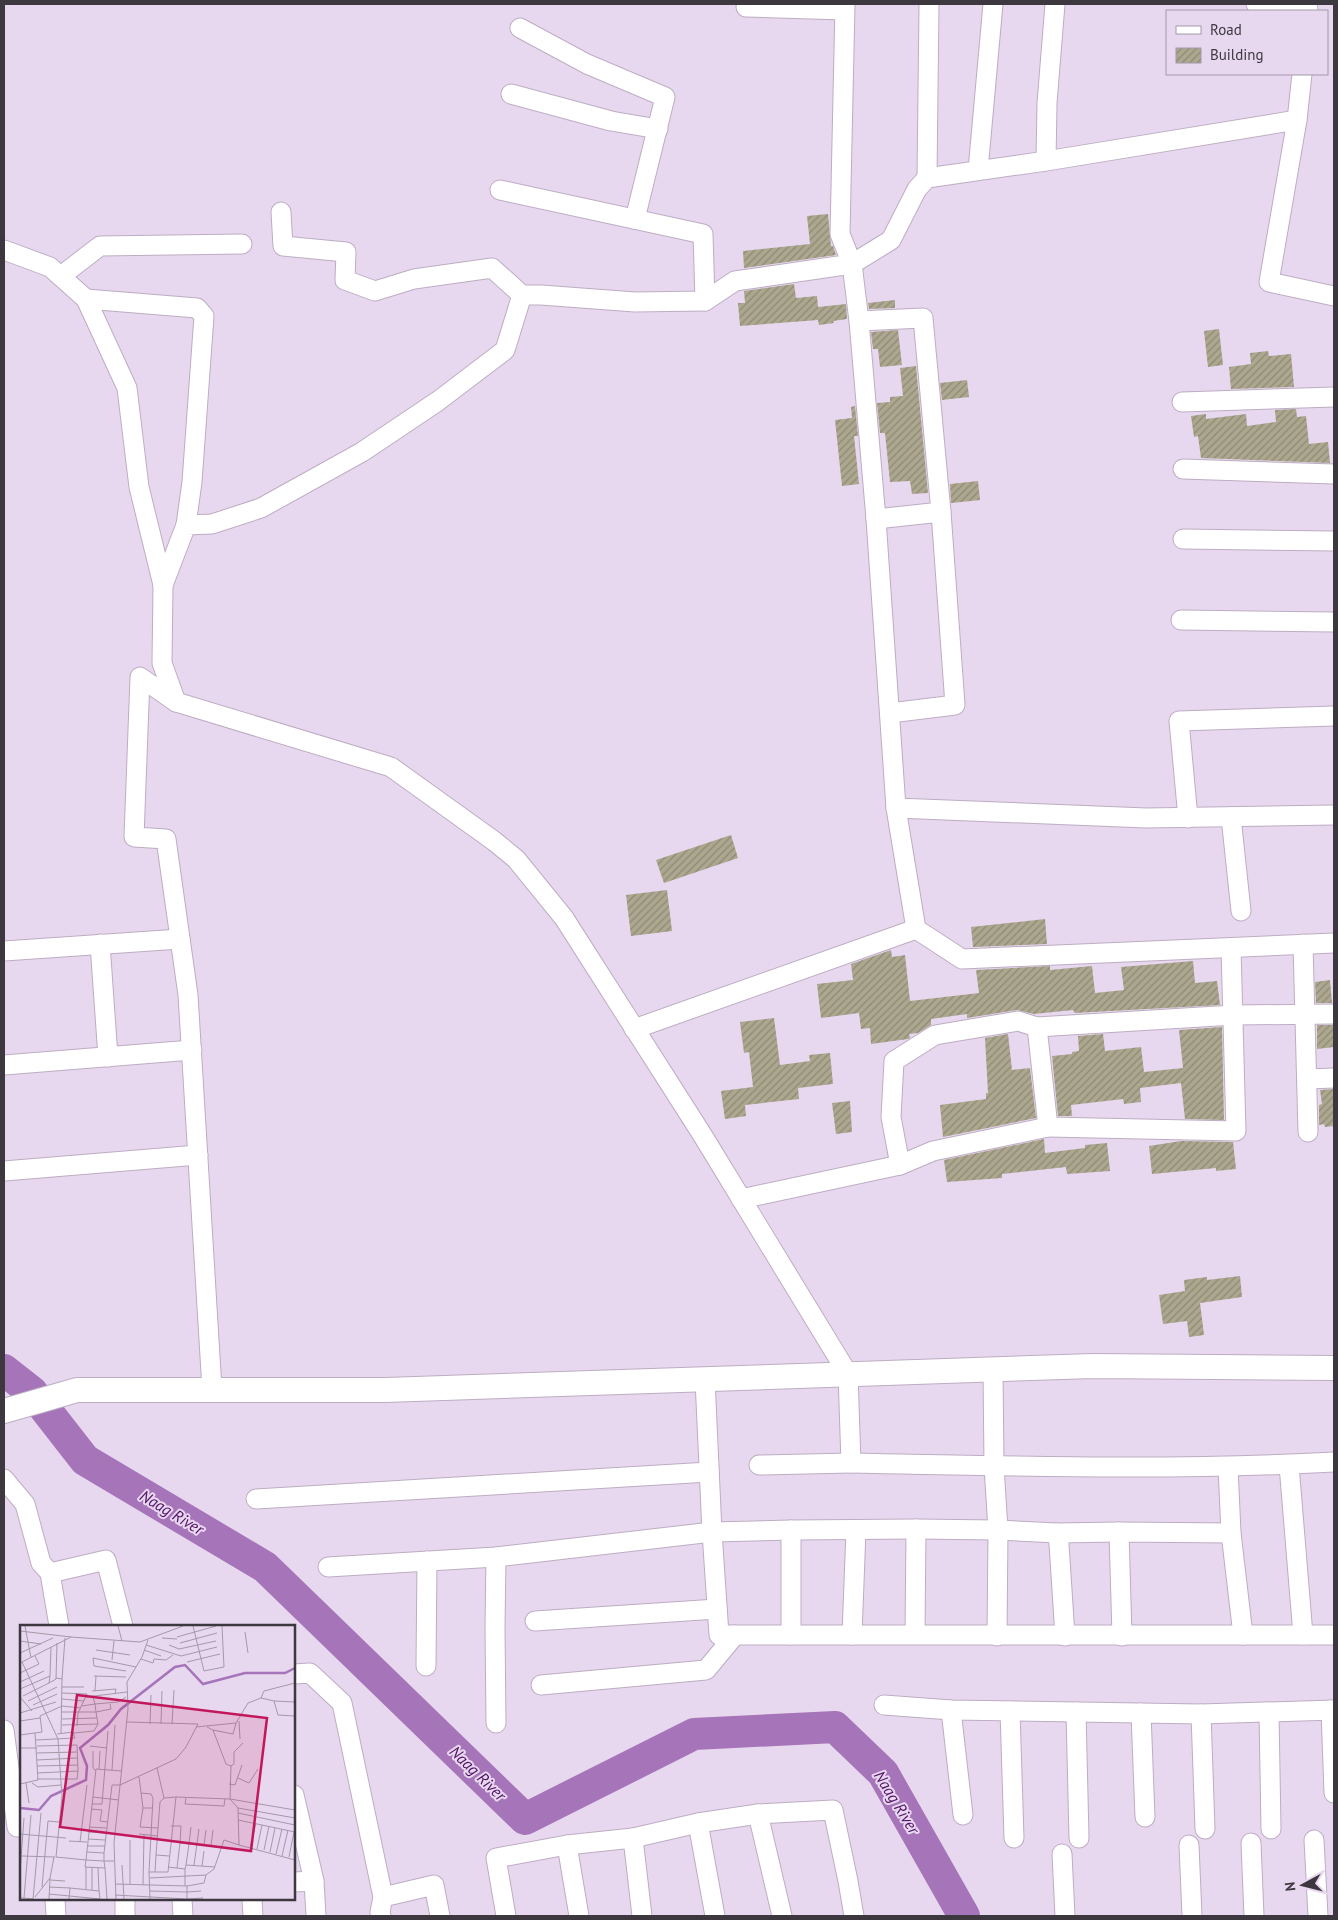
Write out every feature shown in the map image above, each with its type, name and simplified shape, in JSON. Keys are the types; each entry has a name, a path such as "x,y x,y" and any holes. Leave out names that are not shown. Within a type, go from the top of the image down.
{"street":[{"path":"927,178 929,4"},
{"path":"978,170 993,4"},
{"path":"1046,161 1047,103 1055,4"},
{"path":"1256,4 1308,8"},
{"path":"746,7 845,7 840,234 852,264 859,321 876,519 896,808 916,929 962,959 1334,944"},
{"path":"520,28 587,64 665,97 634,219"},
{"path":"1302,75 1297,120 1269,282 1334,296"},
{"path":"511,94 611,121 658,129"},
{"path":"281,212 283,246 346,252 345,280 375,291 414,279 492,268 522,295 542,294 634,302 705,301 736,281 852,264 891,240 917,189 927,178 1046,161 1297,120"},
{"path":"500,190 703,234 705,301"},
{"path":"61,276 100,246 242,244"},
{"path":"4,250 50,267 86,299 127,388 139,487 163,585 162,663 176,702"},
{"path":"186,525 212,524 261,508 362,452 438,401 505,350 522,295"},
{"path":"86,299 197,308 204,316 192,482 186,525 163,585"},
{"path":"859,321 923,318 941,512 955,705 890,712"},
{"path":"1182,402 1334,397"},
{"path":"1183,469 1334,474"},
{"path":"876,519 941,512"},
{"path":"1183,539 1334,541"},
{"path":"1181,620 1334,622"},
{"path":"212,1389 188,994 166,839 134,838 140,677 176,702 391,767 516,859 564,918 741,1199 848,1374 851,1463"},
{"path":"1188,818 1179,721 1334,716"},
{"path":"896,808 1188,818 1334,815"},
{"path":"1231,817 1241,911"},
{"path":"634,1029 916,929"},
{"path":"4,951 180,939"},
{"path":"100,944 108,1057"},
{"path":"1303,944 1308,1132"},
{"path":"741,1199 900,1165 933,1151 1048,1127 1236,1131 1231,948"},
{"path":"900,1165 891,1117 894,1061 935,1035 1018,1022 1038,1027 1234,1015 1305,1016 1334,1014"},
{"path":"1038,1027 1048,1127"},
{"path":"4,1065 192,1050"},
{"path":"1307,1079 1334,1078"},
{"path":"4,1171 198,1155"},
{"path":"4,1411 77,1390 386,1390 1093,1366 1334,1368"},
{"path":"993,1369 994,1466 998,1530 997,1636"},
{"path":"705,1379 719,1634 852,1636 915,1634 997,1636 1334,1635"},
{"path":"759,1465 851,1463 994,1466 1228,1466 1334,1462"},
{"path":"1289,1465 1303,1635"},
{"path":"1228,1466 1231,1533 1243,1635"},
{"path":"256,1498 709,1472"},
{"path":"4,1479 25,1504 41,1563 50,1573 59,1625"},
{"path":"328,1567 486,1556 496,1557 712,1532 916,1529 1057,1533 1231,1533"},
{"path":"915,1634 916,1529"},
{"path":"791,1530 792,1635"},
{"path":"852,1636 856,1530"},
{"path":"1119,1532 1122,1636"},
{"path":"1057,1533 1065,1636"},
{"path":"496,1557 496,1723"},
{"path":"50,1573 106,1560 123,1625"},
{"path":"426,1666 427,1561"},
{"path":"535,1621 717,1609"},
{"path":"541,1685 706,1670 735,1635"},
{"path":"295,1674 310,1673 342,1703 383,1897 381,1916"},
{"path":"884,1705 952,1710 1201,1714 1333,1710 1334,1793"},
{"path":"952,1710 963,1815"},
{"path":"1010,1711 1014,1838"},
{"path":"1076,1712 1079,1838"},
{"path":"1141,1713 1145,1817"},
{"path":"1269,1713 1272,1829"},
{"path":"1201,1714 1205,1829"},
{"path":"4,1730 14,1749 14,1826"},
{"path":"295,1799 314,1881 316,1916"},
{"path":"506,1916 496,1858 567,1845 633,1838 698,1823 758,1814 833,1810 854,1916"},
{"path":"758,1814 782,1916"},
{"path":"698,1823 715,1916"},
{"path":"633,1838 642,1916"},
{"path":"1314,1840 1318,1916"},
{"path":"1251,1843 1254,1916"},
{"path":"567,1845 579,1916"},
{"path":"1189,1845 1192,1916"},
{"path":"1062,1854 1065,1916"},
{"path":"295,1882 314,1881"},
{"path":"383,1897 434,1885 440,1916"},
{"path":"55,1900 56,1916"},
{"path":"125,1900 125,1916"},
{"path":"182,1900 183,1916"},
{"path":"252,1900 253,1916"}],"building":[{"path":"828,214 831,246 833,246 836,255 744,268 743,251 810,244 807,216"},
{"path":"794,284 796,298 817,296 818,307 846,304 847,319 819,325 818,320 740,326 738,303 745,303 744,291"},
{"path":"895,300 895,308 869,309 868,303"},
{"path":"1219,329 1223,365 1208,367 1204,331"},
{"path":"898,330 902,365 880,367 878,349 873,349 871,332"},
{"path":"1268,351 1269,356 1291,354 1294,387 1231,389 1229,367 1251,364 1250,353"},
{"path":"916,366 928,493 912,494 910,481 890,482 885,433 880,433 877,403 890,402 890,397 903,396 900,368"},
{"path":"967,380 969,397 942,400 940,383"},
{"path":"855,406 858,436 854,436 859,484 842,486 835,420 852,418 851,407"},
{"path":"1296,409 1297,417 1306,416 1309,444 1328,442 1330,463 1201,458 1198,436 1194,437 1191,416 1206,414 1206,419 1246,414 1247,426 1276,422 1275,410"},
{"path":"978,481 980,500 951,503 950,484"},
{"path":"731,835 738,858 664,883 656,860"},
{"path":"667,890 672,931 631,936 626,895"},
{"path":"1045,919 1047,944 973,947 971,927"},
{"path":"891,950 892,957 905,955 910,1001 979,993 976,970 1050,966 1050,970 1092,966 1095,993 1124,990 1121,967 1193,961 1195,983 1217,981 1220,1005 1075,1013 1073,1010 1034,1014 1017,1010 967,1018 967,1014 931,1019 931,1025 918,1033 909,1034 910,1038 908,1039 871,1044 870,1028 861,1029 859,1013 821,1018 817,984 853,980 851,964"},
{"path":"1330,980 1332,1003 1316,1003 1315,982"},
{"path":"774,1018 780,1065 810,1061 809,1055 830,1053 833,1084 798,1088 799,1099 745,1105 746,1116 725,1119 721,1091 753,1087 749,1052 744,1053 740,1022"},
{"path":"1317,1025 1334,1025 1334,1047 1317,1049"},
{"path":"1222,1027 1224,1120 1185,1119 1181,1083 1140,1088 1141,1102 1124,1104 1123,1099 1071,1105 1072,1116 1058,1116 1052,1056 1072,1054 1072,1052 1079,1051 1078,1036 1103,1034 1105,1051 1141,1047 1144,1072 1183,1068 1179,1030"},
{"path":"1008,1034 1012,1070 1030,1068 1036,1118 943,1137 940,1105 986,1099 986,1093 988,1093 985,1038"},
{"path":"1334,1089 1334,1126 1325,1127 1324,1124 1319,1125 1319,1105 1322,1104 1320,1090"},
{"path":"850,1101 852,1132 836,1134 832,1103"},
{"path":"1044,1139 1045,1153 1085,1148 1085,1145 1107,1143 1110,1171 1067,1174 1066,1167 1002,1174 1002,1178 947,1182 944,1160"},
{"path":"1181,1141 1233,1142 1236,1169 1216,1171 1216,1168 1152,1174 1149,1146"},
{"path":"1240,1276 1242,1297 1200,1303 1204,1335 1189,1337 1187,1321 1163,1324 1159,1295 1185,1291 1184,1280 1207,1277 1207,1280"}],"waterway":[{"name":"Naag River","path":"4,1370 32,1392 85,1460 265,1567 525,1819 694,1734 835,1727 883,1773 964,1916"}]}
